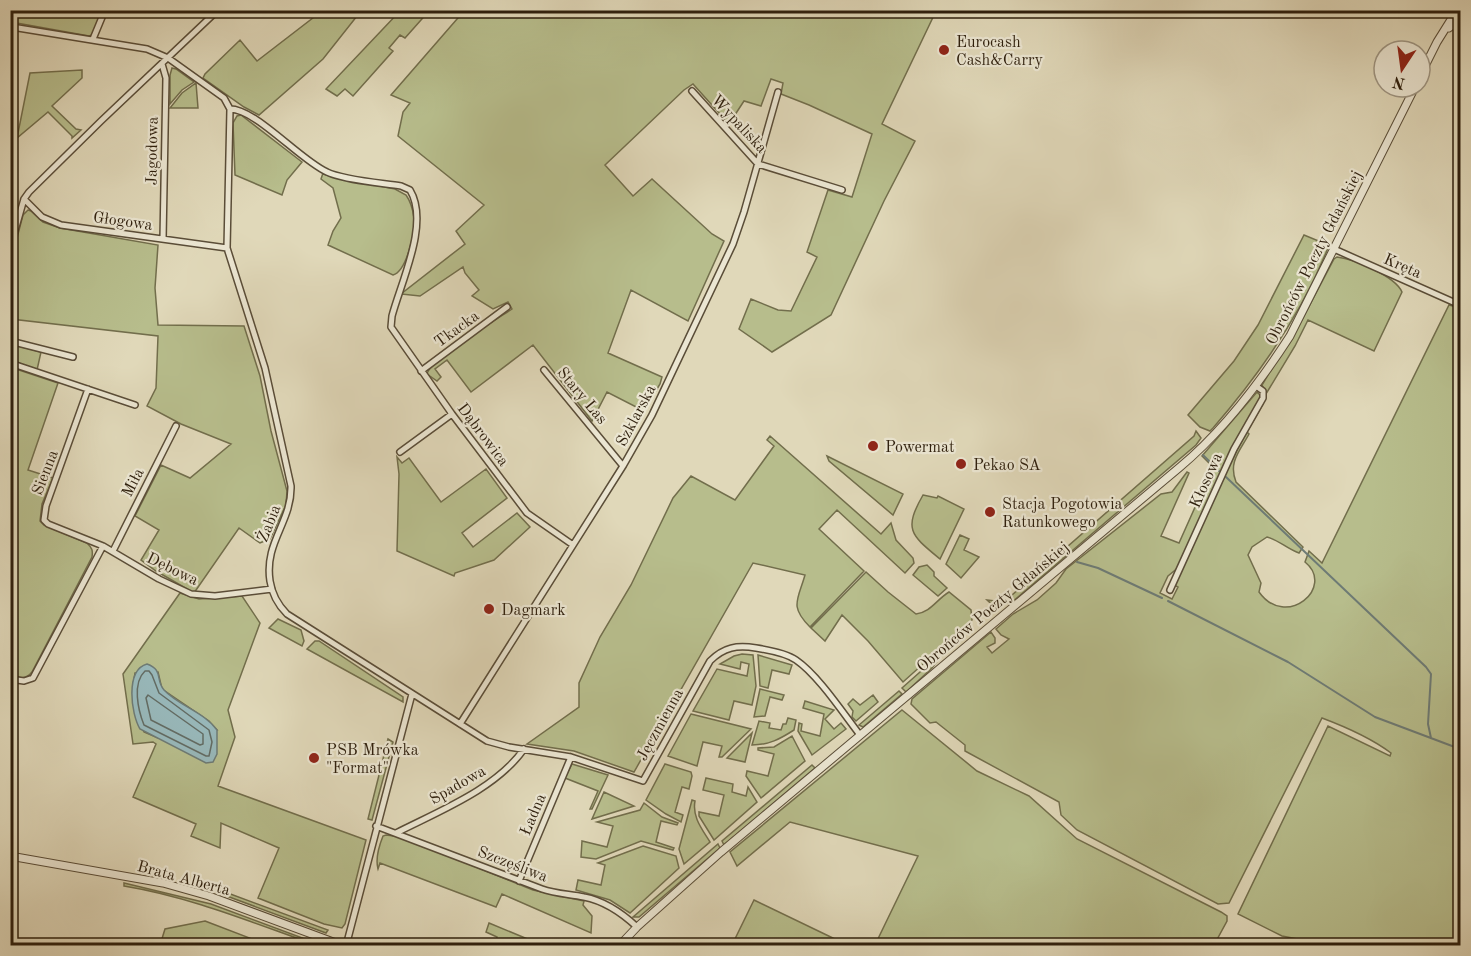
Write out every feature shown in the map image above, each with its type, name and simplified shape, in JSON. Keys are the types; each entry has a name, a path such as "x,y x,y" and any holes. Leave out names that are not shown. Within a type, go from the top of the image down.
{"street":[{"path":"93,39 105,10"},
{"path":"10,248 24,199 57,163 218,10"},
{"path":"1445,32 1456,10"},
{"path":"1432,52 1445,32 1461,18"},
{"path":"12,27 139,47 168,58 224,99 230,109"},
{"name":"Jagodowa","path":"162,64 166,78 163,239"},
{"name":"Wypaliska","path":"692,91 758,164 842,190"},
{"name":"Szklarska","path":"460,724 623,466 652,415 733,244 778,92"},
{"name":"Obrońców Poczty Gdańskiej","path":"619,945 721,852 1193,456 1224,425 1256,386 1290,336 1409,99"},
{"name":"Dąbrowica","path":"230,109 245,113 310,163 333,174 401,186 412,193 417,225 391,321 397,338 527,513 573,545"},
{"name":"Żabia","path":"230,109 227,248 265,368 291,486 292,500 271,550 269,563 272,590 281,609 287,614 412,694"},
{"name":"Głogowa","path":"24,199 42,217 61,225 227,248"},
{"name":"Kręta","path":"1334,249 1461,305"},
{"name":"Tkacka","path":"421,371 507,307"},
{"path":"10,341 73,357"},
{"path":"10,363 135,405"},
{"name":"Stary Las","path":"544,370 623,466"},
{"name":"Kłosowa","path":"1170,590 1234,449 1263,398 1263,391 1256,386"},
{"name":"Sienna","path":"88,389 43,517 48,524 103,546"},
{"path":"400,452 452,414"},
{"name":"Miła","path":"113,551 176,426"},
{"path":"10,679 24,681 33,678 103,546"},
{"name":"Dębowa","path":"103,546 159,579 191,594 215,596 272,590"},
{"name":"Jęczmienna","path":"412,694 495,744 571,757 643,781 710,661 725,649 740,646 795,659 817,681 860,735"},
{"path":"345,945 412,694"},
{"name":"Spadowa","path":"396,832 492,781 524,749"},
{"name":"Ładna","path":"519,881 571,757"},
{"name":"Szczęśliwa","path":"376,826 555,894 602,902 627,917 637,927"},
{"name":"Brata Alberta","path":"10,856 163,883 209,896 345,945"}],"green space":[{"path":"10,11 83,11 100,17 92,35 89,36 11,22"},
{"path":"322,11 361,11 323,59 259,115 203,78 240,40 257,61"},
{"path":"400,11 429,11 405,38 400,35 389,48 393,51 353,96 345,89 337,96 326,89"},
{"path":"464,11 936,11 882,124 915,141 884,201 831,315 772,352 739,329 751,299 778,310 791,311 817,257 807,252 828,190 852,197 872,134 781,94 783,83 771,79 761,106 744,101 729,124 693,84 605,165 633,196 652,179 712,234 724,241 688,321 631,290 608,353 662,377 644,411 607,392 592,421 533,345 471,392 447,360 435,369 441,377 437,381 427,374 451,350 512,309 508,302 493,309 472,296 479,290 463,267 420,296 401,294 465,244 456,231 484,205 398,136 403,112 410,103 391,95"},
{"path":"172,68 194,82 182,90 170,104 170,75"},
{"path":"82,70 82,78 52,106 76,129 81,130 72,138 48,112 17,138 30,73"},
{"path":"196,83 198,108 170,108 182,93"},
{"path":"241,115 302,162 287,180 282,195 235,175 233,123 237,116"},
{"path":"323,173 395,189 406,195 412,209 414,224 406,259 398,272 393,275 328,245 341,218 333,188 321,179"},
{"path":"28,210 43,222 60,228 158,245 155,288 158,325 244,326 260,376 271,431 287,491 286,505 270,539 260,543 239,528 194,593 141,560 159,530 135,516 161,465 190,478 231,444 181,424 147,406 156,388 158,336 11,319 11,261 23,215"},
{"path":"1304,235 1326,244 1328,248 1305,297 1278,343 1247,387 1210,431 1200,427 1188,415 1234,361 1258,325"},
{"path":"1337,257 1383,274 1402,292 1374,351 1308,320 1266,394 1262,385"},
{"path":"1449,305 1460,308 1460,945 1328,945 1282,936 1238,914 1328,726 1390,756 1391,753 1349,729 1322,718 1229,903 1218,904 1077,830 1061,815 1059,802 965,751 965,745 936,722 930,723 911,704 912,699 991,632 995,643 987,647 992,653 1009,639 996,629 1013,614 1037,600 1056,583 1066,569 1161,494 1172,492 1187,472 1189,473 1161,536 1179,543 1213,467 1202,456 1257,392 1261,396 1260,400 1179,567 1168,576 1160,593 1172,599 1178,587 1174,585 1216,493 1263,404 1236,457 1234,475 1236,482 1303,547 1299,553 1267,537 1252,547 1248,555 1261,583 1259,592 1270,603 1282,607 1294,606 1304,601 1315,583 1313,572 1305,562 1309,551 1322,563"},
{"path":"11,344 41,352 37,370 11,360"},
{"path":"10,367 58,383 28,470 53,478 42,504 40,521 44,525 87,543 92,553 92,557 32,672 22,678 10,675"},
{"path":"1196,431 1201,438 1196,445 1011,603 996,605 987,600 1004,602 1194,436"},
{"path":"770,436 881,534 891,523 896,540 913,558 914,563 905,573 837,510 819,529 864,571 810,627 803,620 797,608 805,575 753,563 634,772 574,751 527,744 579,707 579,683 600,637 631,585 673,498 691,476 735,500 774,446 767,440"},
{"path":"827,456 903,494 893,515 829,461"},
{"path":"397,457 402,463 409,458 441,502 486,469 507,498 462,533 473,547 517,513 530,527 494,560 455,573 454,576 397,551 399,474"},
{"path":"923,495 937,498 938,496 964,509 940,559 922,544 913,531 913,516"},
{"path":"960,535 969,539 964,550 979,557 961,578 946,564"},
{"path":"927,565 934,572 934,576 947,588 938,596 913,575 919,567"},
{"path":"866,572 916,614 930,608 949,592 971,610 972,620 903,682 842,615 825,641 811,628"},
{"path":"180,593 199,599 242,596 260,623 228,710 235,737 218,786 366,840 345,924 342,928 324,924 258,898 279,848 221,823 220,848 191,836 196,824 133,797 156,744 153,742 133,744 123,674","holes":["158,672 162,689 209,721 217,730 158,738 144,732 134,703 135,673"]},
{"path":"278,619 301,630 304,641 302,646 269,628"},
{"path":"315,641 319,641 403,697 403,702 307,649"},
{"path":"742,654 753,655 756,686 752,705 734,701 729,720 693,711 717,669 747,676 749,664 741,662 740,669 720,664"},
{"path":"758,655 792,665 789,674 772,670 768,688 760,686"},
{"path":"937,657 939,659 932,668 906,692 902,688"},
{"path":"760,689 784,695 782,700 770,697 765,716 754,717"},
{"path":"899,691 902,694 863,727 859,725"},
{"path":"873,695 878,702 856,721 852,717 853,711 848,704 853,699 860,705"},
{"path":"805,701 834,710 825,719 834,729 841,723 846,729 812,755 798,731 799,723 802,724 801,731 820,736 824,714 803,708"},
{"path":"902,710 977,771 1029,796 1077,839 1227,916 1227,921 1214,945 875,945 918,856 790,822 737,866 730,852"},
{"path":"691,714 751,729 722,757 719,757 722,746 703,742 697,766 668,756"},
{"path":"788,718 796,720 794,730 774,741 752,745 759,721 770,723 769,728 781,730"},
{"path":"752,733 745,762 727,758"},
{"path":"792,736 805,761 761,798 746,776 747,771 768,776 774,754 758,750 758,748 774,747"},
{"path":"388,739 393,742 372,820 368,819"},
{"path":"572,764 608,775 592,809 590,809 598,791 565,778"},
{"path":"665,764 691,772 689,789 682,787 675,812 683,815 681,822 646,800"},
{"path":"812,765 815,768 724,845 722,841"},
{"path":"706,778 733,784 732,792 746,796 748,787 757,802 714,840 699,816 699,812 719,816 724,795 703,790"},
{"path":"604,792 634,806 592,819"},
{"path":"692,800 695,801 694,807 698,823 710,842 684,864 679,849"},
{"path":"644,803 662,817 678,823 677,825 661,821 656,842 674,848 673,850 641,841 596,859 581,857 582,841 607,847 613,826 597,822 640,810"},
{"path":"383,836 402,837 533,890 584,901 583,905 592,916 591,933 502,894 496,907 380,863 378,869 378,852"},
{"path":"718,844 720,848 639,917 633,917"},
{"path":"643,846 676,856 679,868 630,913 610,900 576,890 578,880 601,885 605,865 598,863"},
{"path":"124,883 211,904 321,945 198,904 124,886"},
{"path":"225,892 328,930 326,933 224,895"},
{"path":"754,900 837,940 848,945 732,945"},
{"path":"205,921 268,945 160,945 165,929"},
{"path":"489,923 542,945 507,945 496,941 497,937 486,932"}],"water":[{"path":"147,664 156,669 161,686 170,696 205,718 217,730 217,754 213,762 206,763 140,729 132,703 133,683 140,668"}],"waterway":[{"path":"1203,455 1219,471"},
{"path":"1226,477 1426,667 1431,674 1428,724 1431,738"},
{"path":"1077,562 1098,568 1162,598"},
{"path":"1168,601 1288,662 1375,717 1460,749"}],"place":[{"name":"Eurocash Cash&Carry","path":"944,50"},
{"name":"Powermat","path":"873,446"},
{"name":"Pekao SA","path":"961,464"},
{"name":"Stacja Pogotowia Ratunkowego","path":"990,512"},
{"name":"Dagmark","path":"489,609"},
{"name":"PSB Mrówka \"Format\"","path":"314,758"}]}
